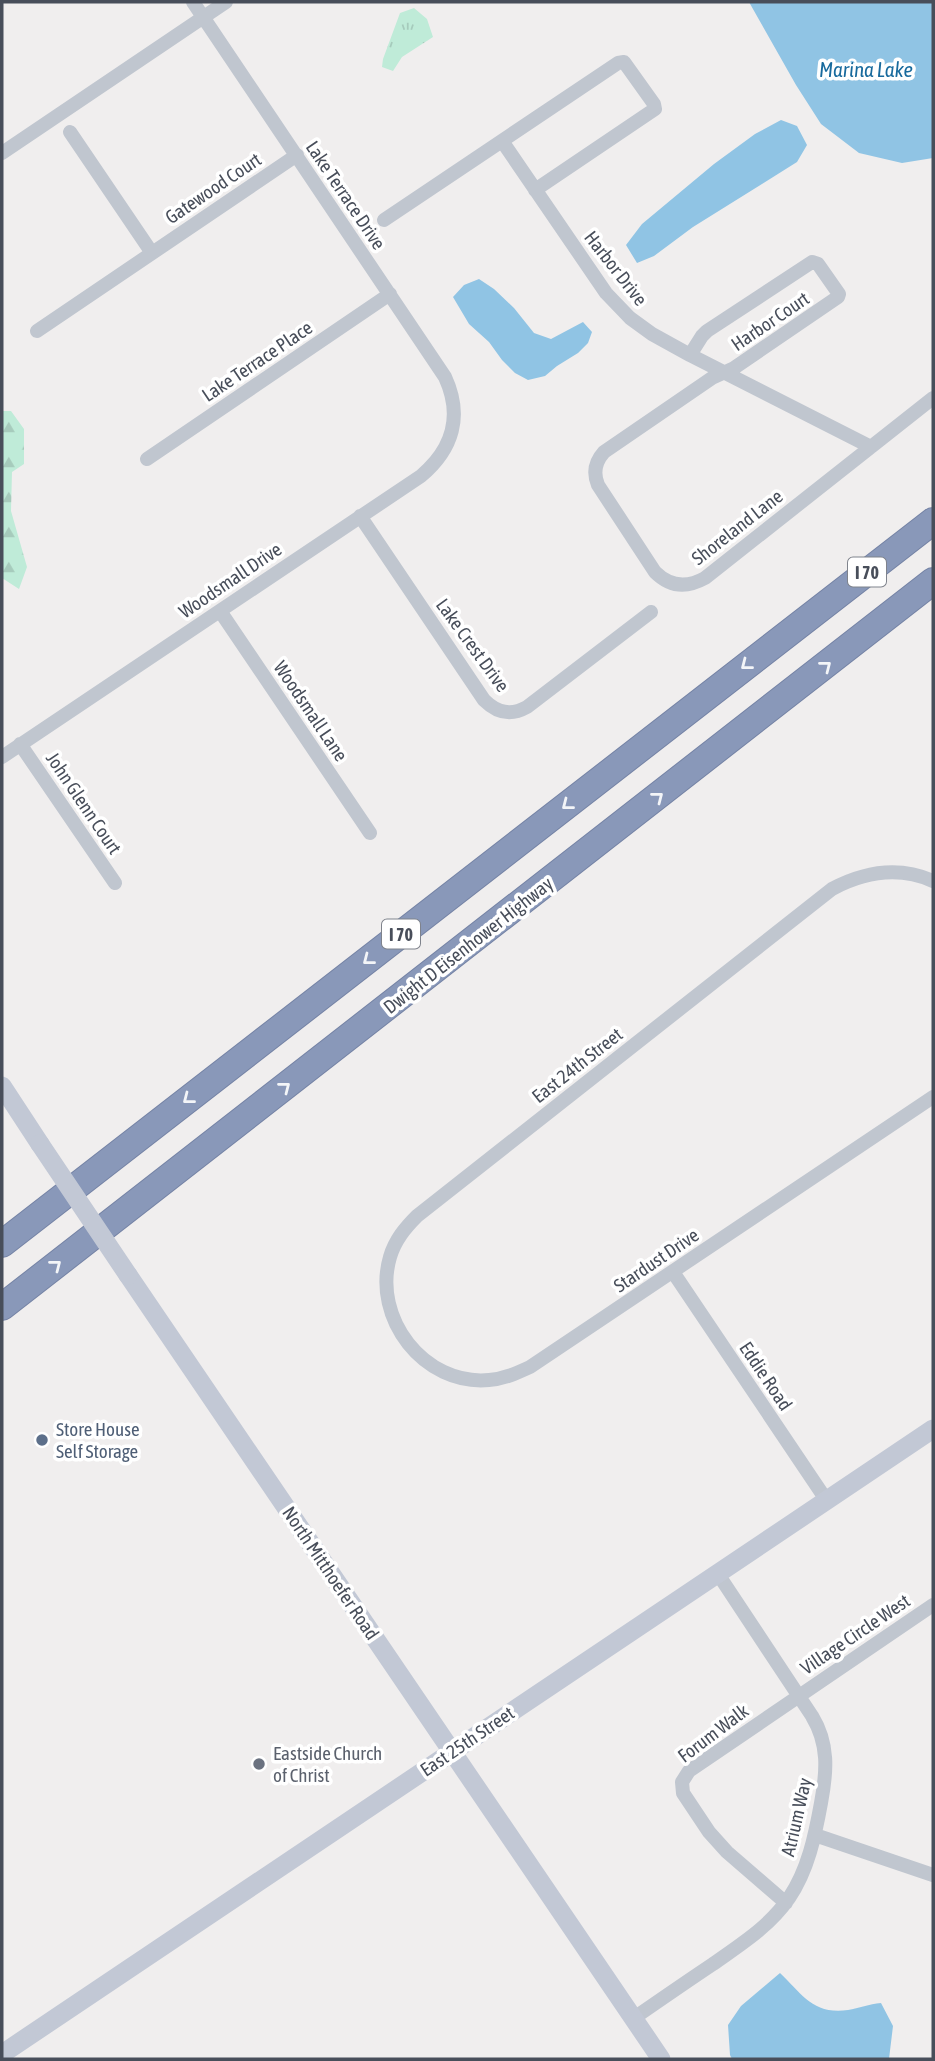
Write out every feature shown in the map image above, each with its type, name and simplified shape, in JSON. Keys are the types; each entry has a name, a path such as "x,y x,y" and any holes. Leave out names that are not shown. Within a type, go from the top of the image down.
{"highway":[{"name":"I 70","path":"2,1244 933,521"},
{"name":"Dwight D Eisenhower Highway","path":"2,1307 933,581"}],"main road":[{"name":"North Mitthoefer Road","path":"2,1086 661,2059"},
{"name":"East 25th Street","path":"2,2054 933,1429"}],"street":[{"name":"Lake Terrace Drive","path":"193,2 445,377 453,399 454,415"},
{"path":"2,153 226,2"},
{"path":"384,220 618,63 624,62 655,109 535,190"},
{"path":"70,132 152,253"},
{"name":"Harbor Drive","path":"502,141 606,293 620,309 652,334 722,373 871,447"},
{"name":"Gatewood Court","path":"37,331 296,155"},
{"name":"Harbor Court","path":"595,468 604,452 712,377 734,368 839,294 818,264 812,262 707,331 690,355"},
{"name":"Lake Terrace Place","path":"147,459 390,294"},
{"name":"Shoreland Lane","path":"595,468 598,485 655,572 668,582 690,584 705,578 933,398"},
{"name":"Woodsmall Drive","path":"2,757 421,476 447,446 454,415"},
{"name":"Lake Crest Drive","path":"360,516 484,700 499,711 523,710 651,612"},
{"name":"Woodsmall Lane","path":"220,611 370,833"},
{"name":"John Glenn Court","path":"20,744 115,883"},
{"name":"East 24th Street","path":"397,1326 388,1302 387,1271 397,1241 416,1216 817,900 861,876 892,872 916,874 933,881"},
{"name":"Stardust Drive","path":"397,1326 414,1351 440,1370 470,1380 493,1380 516,1374 933,1097"},
{"name":"Eddie Road","path":"673,1272 827,1501"},
{"name":"Atrium Way","path":"634,2018 754,1936 775,1917 804,1870 815,1835 826,1776 825,1751 818,1726 718,1574"},
{"name":"Village Circle West","path":"799,1696 933,1605"},
{"name":"Forum Walk","path":"786,1903 714,1838 684,1796 682,1783 689,1771 799,1696"},
{"path":"815,1835 933,1875"}],"green space":[{"path":"414,8 427,19 433,37 402,57 393,71 382,67 400,13"},
{"path":"2,411 11,411 24,429 24,464 12,472 11,511 27,567 19,589 2,578"}],"water":[{"name":"Marina Lake","path":"749,2 933,2 933,158 902,163 859,153 821,124"},
{"path":"781,120 797,126 807,145 797,162 693,227 654,256 637,263 626,245 642,224 714,164 755,134"},
{"path":"479,279 514,308 534,333 551,339 583,322 592,332 588,343 545,376 528,380 515,373 489,342 469,324 453,297 464,285"},
{"path":"780,1973 809,2001 826,2009 848,2010 881,2003 893,2026 889,2059 732,2059 728,2025 741,2006"}],"place":[{"name":"Store House Self Storage","path":"42,1440"},
{"name":"Eastside Church of Christ","path":"259,1764"}]}
